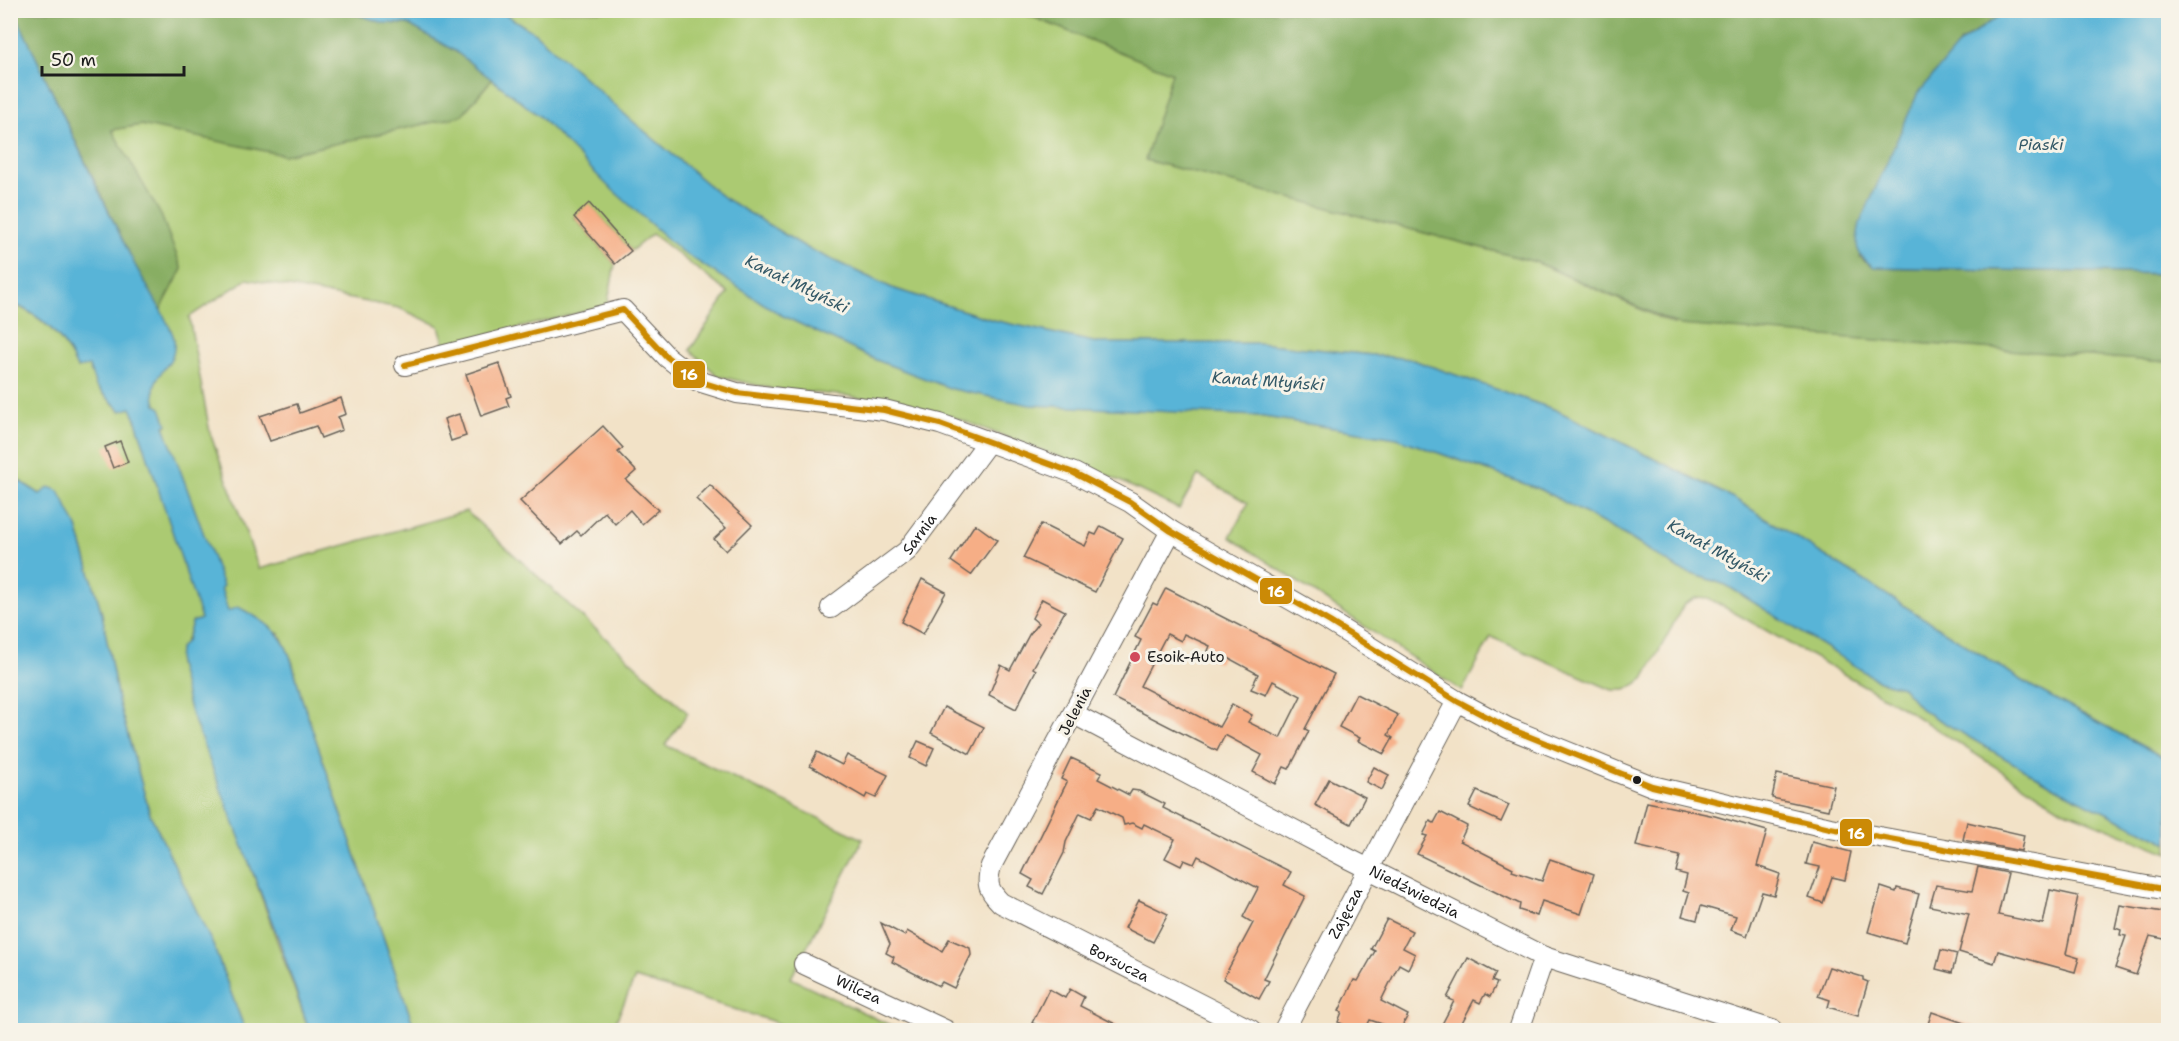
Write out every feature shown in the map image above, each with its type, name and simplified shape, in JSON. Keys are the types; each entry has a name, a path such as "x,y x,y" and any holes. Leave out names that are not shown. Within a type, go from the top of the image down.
{"street":[{"path":"405,365 623,310 667,357 698,381 736,393 884,410 939,424 1074,473 1130,502 1171,531 1508,728 1652,786 1729,806 1875,837 2169,890"},
{"name":"Sarnia","path":"831,608 907,550 988,442"},
{"name":"Jelenia","path":"990,892 987,881 991,866 1171,531"},
{"name":"Zajęcza","path":"1284,1030 1457,700"},
{"name":"Niedźwiedzia","path":"1074,714 1544,957 1772,1030"},
{"name":"Borsucza","path":"990,892 1000,903 1251,1030"},
{"path":"1519,1030 1544,957"},
{"name":"Wilcza","path":"804,964 945,1030"}],"green space":[{"path":"14,11 346,11 384,23 408,24 455,51 492,79 461,116 284,155 141,125 112,130 161,215 182,269 160,311 133,262"},
{"path":"500,11 1018,11 1173,73 1146,160 1536,262 1673,324 2168,362 2168,760 2031,686 1735,499 1556,410 1410,359 1258,343 1098,343 993,320 892,288 807,248 724,198 630,119 535,33"},
{"path":"1018,11 2006,11 1959,43 1860,257 1874,267 2168,274 2168,362 1679,325 1536,262 1145,160 1172,73"},
{"path":"492,79 538,115 681,251 1258,416 1397,438 1542,490 1628,537 1680,570 1726,585 1879,681 1902,687 1922,710 2058,789 2168,843 2168,853 2061,809 1902,707 1710,599 1695,598 1684,604 1644,679 1626,690 1612,690 1491,637 1462,691 1230,537 1248,503 1198,475 1179,509 1107,475 948,415 849,396 773,389 718,376 690,350 728,293 652,234 631,251 589,204 574,217 615,264 607,306 445,346 439,326 399,308 247,279 189,317 210,433 259,569 466,511 688,713 665,745 863,839 791,978 900,1030 791,1030 772,1021 635,978 612,1030 415,1030 301,696 292,661 280,634 228,611 164,426 167,425 154,399 155,381 174,349 173,336 160,311 182,269 112,130 141,125 178,131 461,116"},
{"path":"10,303 32,314 50,328 65,346 77,368 89,365 96,386 120,411 131,407 202,619 192,622 178,664 309,1030 245,1030 213,945 150,814 118,700 102,614 77,527 40,494 11,475"}],"water":[{"path":"10,11 14,11 118,232 172,333 174,350 155,384 156,405 161,408 167,424 164,426 223,586 221,588 228,611 238,607 267,624 283,642 293,664 301,696 415,1030 309,1030 279,940 190,710 178,664 179,649 187,640 192,622 201,619 134,415 131,408 121,411 96,386 89,366 77,368 66,346 51,328 33,314 11,303"},
{"name":"Kanał Młyński","path":"346,11 500,11 535,33 630,119 724,198 807,248 892,288 993,320 1098,343 1258,343 1410,359 1556,410 1735,499 2031,686 2168,760 2168,843 2058,789 1922,710 1902,687 1879,681 1726,585 1680,570 1628,537 1542,490 1397,438 1258,416 1030,405 952,389 876,360 781,315 681,251 606,184 538,115 455,51 408,24 384,23"},
{"name":"Piaski","path":"2006,11 2164,11 2168,15 2168,274 1874,267 1859,253 1857,238 1860,223 1917,95 1960,43"},
{"path":"10,475 40,494 49,487 59,491 77,527 102,614 118,700 150,814 213,945 245,1030 11,1030"}],"building":[{"path":"589,203 631,251 615,264 574,217"},
{"path":"499,363 511,396 506,398 509,406 481,416 466,374"},
{"path":"341,398 346,414 338,417 342,430 321,438 316,426 270,441 260,416 297,404 300,413"},
{"path":"459,414 466,436 451,441 444,419"},
{"path":"603,426 623,448 618,452 636,471 626,480 658,510 642,524 630,510 615,524 605,512 581,535 577,531 562,544 520,501"},
{"path":"120,441 128,462 113,468 105,447"},
{"path":"710,485 752,525 726,551 714,539 726,528 696,499"},
{"path":"975,524 997,540 971,575 951,561"},
{"path":"1041,524 1085,546 1091,533 1096,535 1101,526 1123,538 1095,592 1023,558"},
{"path":"922,579 946,592 923,634 901,622"},
{"path":"1166,588 1334,674 1305,729 1309,731 1289,769 1284,767 1275,784 1253,772 1262,755 1225,735 1217,751 1113,698 1141,640 1135,637 1153,603 1157,605","holes":["1167,634 1181,641 1184,634 1210,646 1206,656 1219,663 1223,655 1258,674 1251,689 1266,695 1273,681 1301,696 1280,738 1248,722 1252,715 1232,704 1219,727 1140,686"]},
{"path":"1042,599 1065,611 1033,668 1036,670 1016,709 989,695 1001,665 1010,670 1038,623 1032,618"},
{"path":"1356,694 1398,715 1388,735 1393,738 1384,754 1358,741 1360,738 1339,727"},
{"path":"944,707 984,727 970,754 931,733"},
{"path":"918,741 934,748 926,766 910,758"},
{"path":"817,752 842,765 847,755 888,775 876,798 867,794 865,798 810,766"},
{"path":"1071,758 1102,772 1098,779 1129,795 1132,790 1139,791 1165,804 1163,808 1291,872 1284,885 1305,896 1264,979 1269,981 1259,999 1223,979 1253,923 1243,917 1258,888 1198,856 1194,864 1184,860 1181,866 1165,858 1175,839 1144,824 1142,828 1132,823 1124,825 1122,818 1098,806 1091,818 1080,813 1066,842 1064,853 1043,894 1029,887 1033,880 1022,874 1067,782 1061,779"},
{"path":"1374,767 1389,775 1382,790 1366,782"},
{"path":"1777,774 1834,786 1828,810 1772,798"},
{"path":"1329,779 1365,797 1351,824 1315,805"},
{"path":"1477,791 1509,805 1501,822 1469,807"},
{"path":"1647,802 1715,816 1767,831 1757,866 1780,874 1774,895 1762,892 1747,936 1731,930 1736,916 1701,906 1697,920 1682,916 1689,893 1683,891 1687,875 1676,872 1680,856 1636,846"},
{"path":"1440,812 1467,826 1460,841 1513,868 1512,871 1542,881 1550,859 1594,874 1581,914 1542,901 1537,916 1519,910 1520,904 1417,854 1427,836 1423,835 1430,821 1434,823"},
{"path":"1967,822 2024,835 2021,851 1963,840"},
{"path":"1812,842 1851,852 1845,880 1832,877 1823,903 1809,898 1820,867 1806,864"},
{"path":"1978,867 2008,873 1998,915 2043,924 2050,890 2078,896 2066,954 2079,958 2075,972 1998,951 1994,963 1959,952 1969,914 1930,906 1936,885 1972,891"},
{"path":"1881,887 1896,892 1897,888 1919,894 1905,943 1868,932"},
{"path":"1139,900 1168,914 1153,942 1125,928"},
{"path":"2120,905 2169,913 2169,940 2150,936 2136,975 2115,968 2126,936 2120,935 2121,930 2115,928"},
{"path":"1387,919 1412,931 1403,948 1415,954 1408,969 1399,964 1381,1001 1408,1015 1400,1030 1370,1020 1365,1030 1355,1030 1338,1022 1342,1012 1339,1011 1354,980 1358,981 1375,951 1371,949"},
{"path":"881,923 905,936 907,931 942,951 949,939 970,948 971,955 954,988 942,982 939,986 892,962 894,957 886,953 890,944"},
{"path":"1941,950 1957,954 1952,973 1936,969"},
{"path":"1468,958 1496,973 1492,981 1497,983 1490,997 1485,994 1480,1003 1474,1000 1458,1030 1439,1030 1454,1001 1447,998"},
{"path":"1829,967 1863,977 1863,980 1868,982 1858,1016 1828,1007 1830,1000 1818,996"},
{"path":"1049,989 1065,998 1070,989 1084,997 1080,1006 1127,1030 1048,1030 1032,1023"},
{"path":"1932,1012 1978,1028 1977,1030 1926,1030"}],"transit line":[{"name":"16","path":"405,365 623,310 667,357 698,381 737,393 884,410 940,424 1074,473 1130,502 1171,531 1330,622 1457,701 1508,728 1652,786 1830,828 2168,890"}],"place":[{"name":"Esoik-Auto","path":"1135,657"}]}
